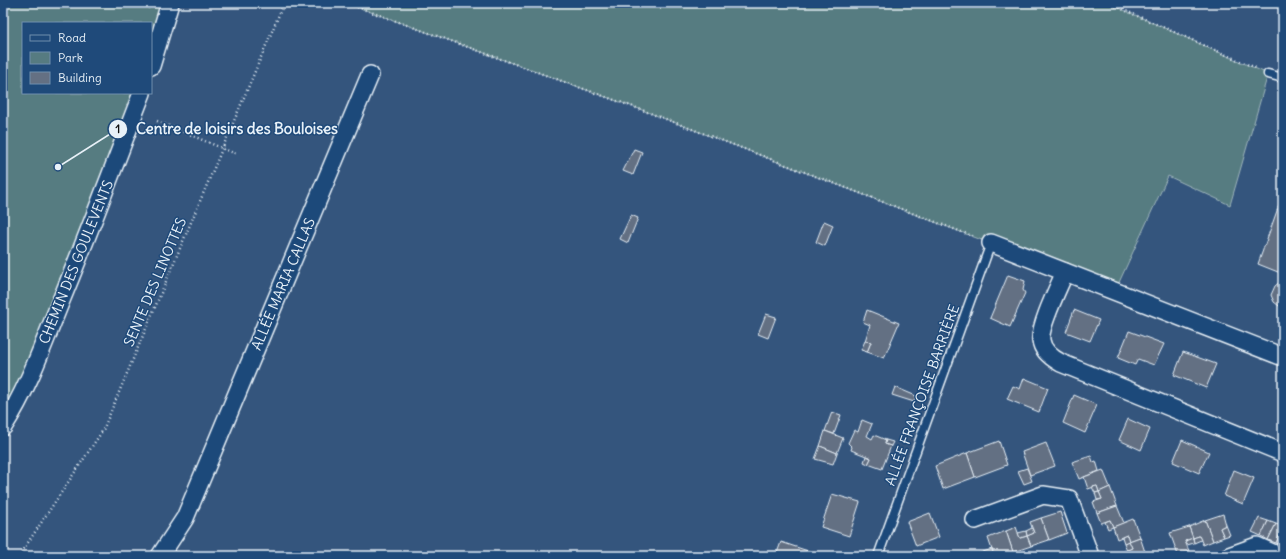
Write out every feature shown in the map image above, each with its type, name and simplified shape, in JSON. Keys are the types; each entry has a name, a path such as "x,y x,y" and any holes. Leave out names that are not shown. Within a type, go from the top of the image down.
{"street":[{"path":"152,63 170,3"},
{"name":"ALLÉE MARIA CALLAS","path":"160,556 185,518 196,493 370,75"},
{"name":"CHEMIN DES GOULEVENTS","path":"3,427 18,404 31,376 86,241 142,94"},
{"path":"991,243 1283,357"},
{"path":"1065,272 1043,326 1040,339 1042,346 1053,358 1061,363 1283,453"},
{"path":"975,520 1043,495 1069,500 1090,556"},
{"path":"1229,556 1257,546 1279,556"}],"lane":[{"path":"1268,74 1283,78"},
{"name":"ALLÉE FRANÇOISE BARRIÈRE","path":"878,556 991,243"}],"path":[{"name":"SENTE DES LINOTTES","path":"20,556 103,430 284,3"},
{"path":"346,3 642,110 991,243"},
{"path":"1108,3 1268,74"},
{"path":"157,121 236,154"}],"green space":[{"path":"3,3 163,3 152,61 152,22 22,22 22,94 142,94 3,427"},
{"path":"346,3 1108,3 1268,74 1230,205 1168,176 1115,291 642,110"}],"building":[{"path":"634,149 642,152 633,175 623,171"},
{"path":"1283,194 1283,274 1258,264"},
{"path":"631,215 638,218 628,243 620,239"},
{"path":"824,221 833,225 825,246 816,242"},
{"path":"1008,275 1025,281 1023,290 1025,293 1010,327 990,318"},
{"path":"1283,281 1283,309 1274,302 1271,295 1275,286"},
{"path":"867,310 899,323 884,358 867,352 871,342 865,341 870,325 863,322"},
{"path":"1074,310 1099,320 1090,341 1066,332"},
{"path":"766,314 776,317 768,338 758,334"},
{"path":"1129,331 1164,344 1154,365 1138,359 1135,365 1118,358"},
{"path":"865,341 871,342 867,352 861,350"},
{"path":"1183,352 1216,364 1206,388 1174,375"},
{"path":"1024,378 1048,388 1039,412 1007,399 1013,386 1020,389"},
{"path":"895,387 916,396 914,402 892,395"},
{"path":"1074,395 1097,405 1085,433 1063,423"},
{"path":"832,412 841,415 834,434 825,431"},
{"path":"1128,419 1150,429 1141,450 1119,440"},
{"path":"862,420 872,424 867,436 872,439 874,435 886,440 885,444 891,446 882,469 868,464 871,458 851,450 852,447 848,443 854,430 858,432"},
{"path":"825,431 843,438 837,453 820,446"},
{"path":"886,440 893,442 891,446 885,444"},
{"path":"1182,440 1209,452 1199,473 1173,462"},
{"path":"999,441 1007,465 975,477 967,453"},
{"path":"1046,443 1055,466 1030,475 1022,452"},
{"path":"820,446 837,453 833,464 815,459"},
{"path":"967,453 975,477 943,489 935,466"},
{"path":"866,456 871,458 868,464 864,462"},
{"path":"1091,456 1093,462 1096,461 1099,471 1079,479 1072,462"},
{"path":"1027,468 1032,481 1024,484 1018,471"},
{"path":"1103,470 1110,487 1099,492 1097,486 1088,489 1084,477"},
{"path":"1234,470 1254,478 1243,504 1224,496"},
{"path":"1097,486 1099,492 1095,493 1092,487"},
{"path":"1110,487 1117,506 1097,513 1093,502 1102,499 1099,492"},
{"path":"1099,492 1102,499 1097,500 1095,493"},
{"path":"832,494 860,502 849,536 821,527"},
{"path":"1117,506 1124,523 1113,527 1110,520 1101,523 1097,513"},
{"path":"1060,512 1067,533 1049,540 1041,518"},
{"path":"930,513 939,537 916,546 907,522"},
{"path":"1223,514 1226,525 1220,528 1224,537 1213,541 1205,520"},
{"path":"1041,518 1049,540 1031,546 1027,536 1034,533 1030,522"},
{"path":"1259,518 1268,521 1261,536 1252,532"},
{"path":"1133,519 1140,537 1129,541 1127,535 1117,539 1113,527"},
{"path":"1110,520 1113,527 1108,529 1105,522"},
{"path":"1205,520 1213,541 1203,545 1199,536 1193,538 1189,527"},
{"path":"1268,521 1276,524 1268,540 1261,536"},
{"path":"1276,524 1283,527 1276,543 1268,540"},
{"path":"1226,525 1230,535 1224,537 1220,528"},
{"path":"1016,527 1020,538 1027,536 1031,546 1013,552 1006,531"},
{"path":"1189,527 1193,538 1185,541 1189,551 1178,555 1170,533"},
{"path":"1032,528 1034,533 1027,536 1026,531"},
{"path":"1283,528 1283,546 1276,543"},
{"path":"1006,531 1013,552 1004,556 994,556 988,538"},
{"path":"1026,531 1027,536 1020,538 1018,533"},
{"path":"1127,535 1129,541 1124,543 1122,537"},
{"path":"1199,536 1201,540 1194,543 1193,538"},
{"path":"1140,537 1146,555 1124,556 1122,552 1132,548 1129,541"},
{"path":"1193,538 1194,543 1187,545 1185,541"},
{"path":"1129,541 1132,548 1127,550 1124,543"},
{"path":"781,542 820,555 776,556"},
{"path":"992,549 994,556 974,556 974,555"}],"place":[{"name":"Centre de loisirs des Bouloises","path":"58,167"}]}
